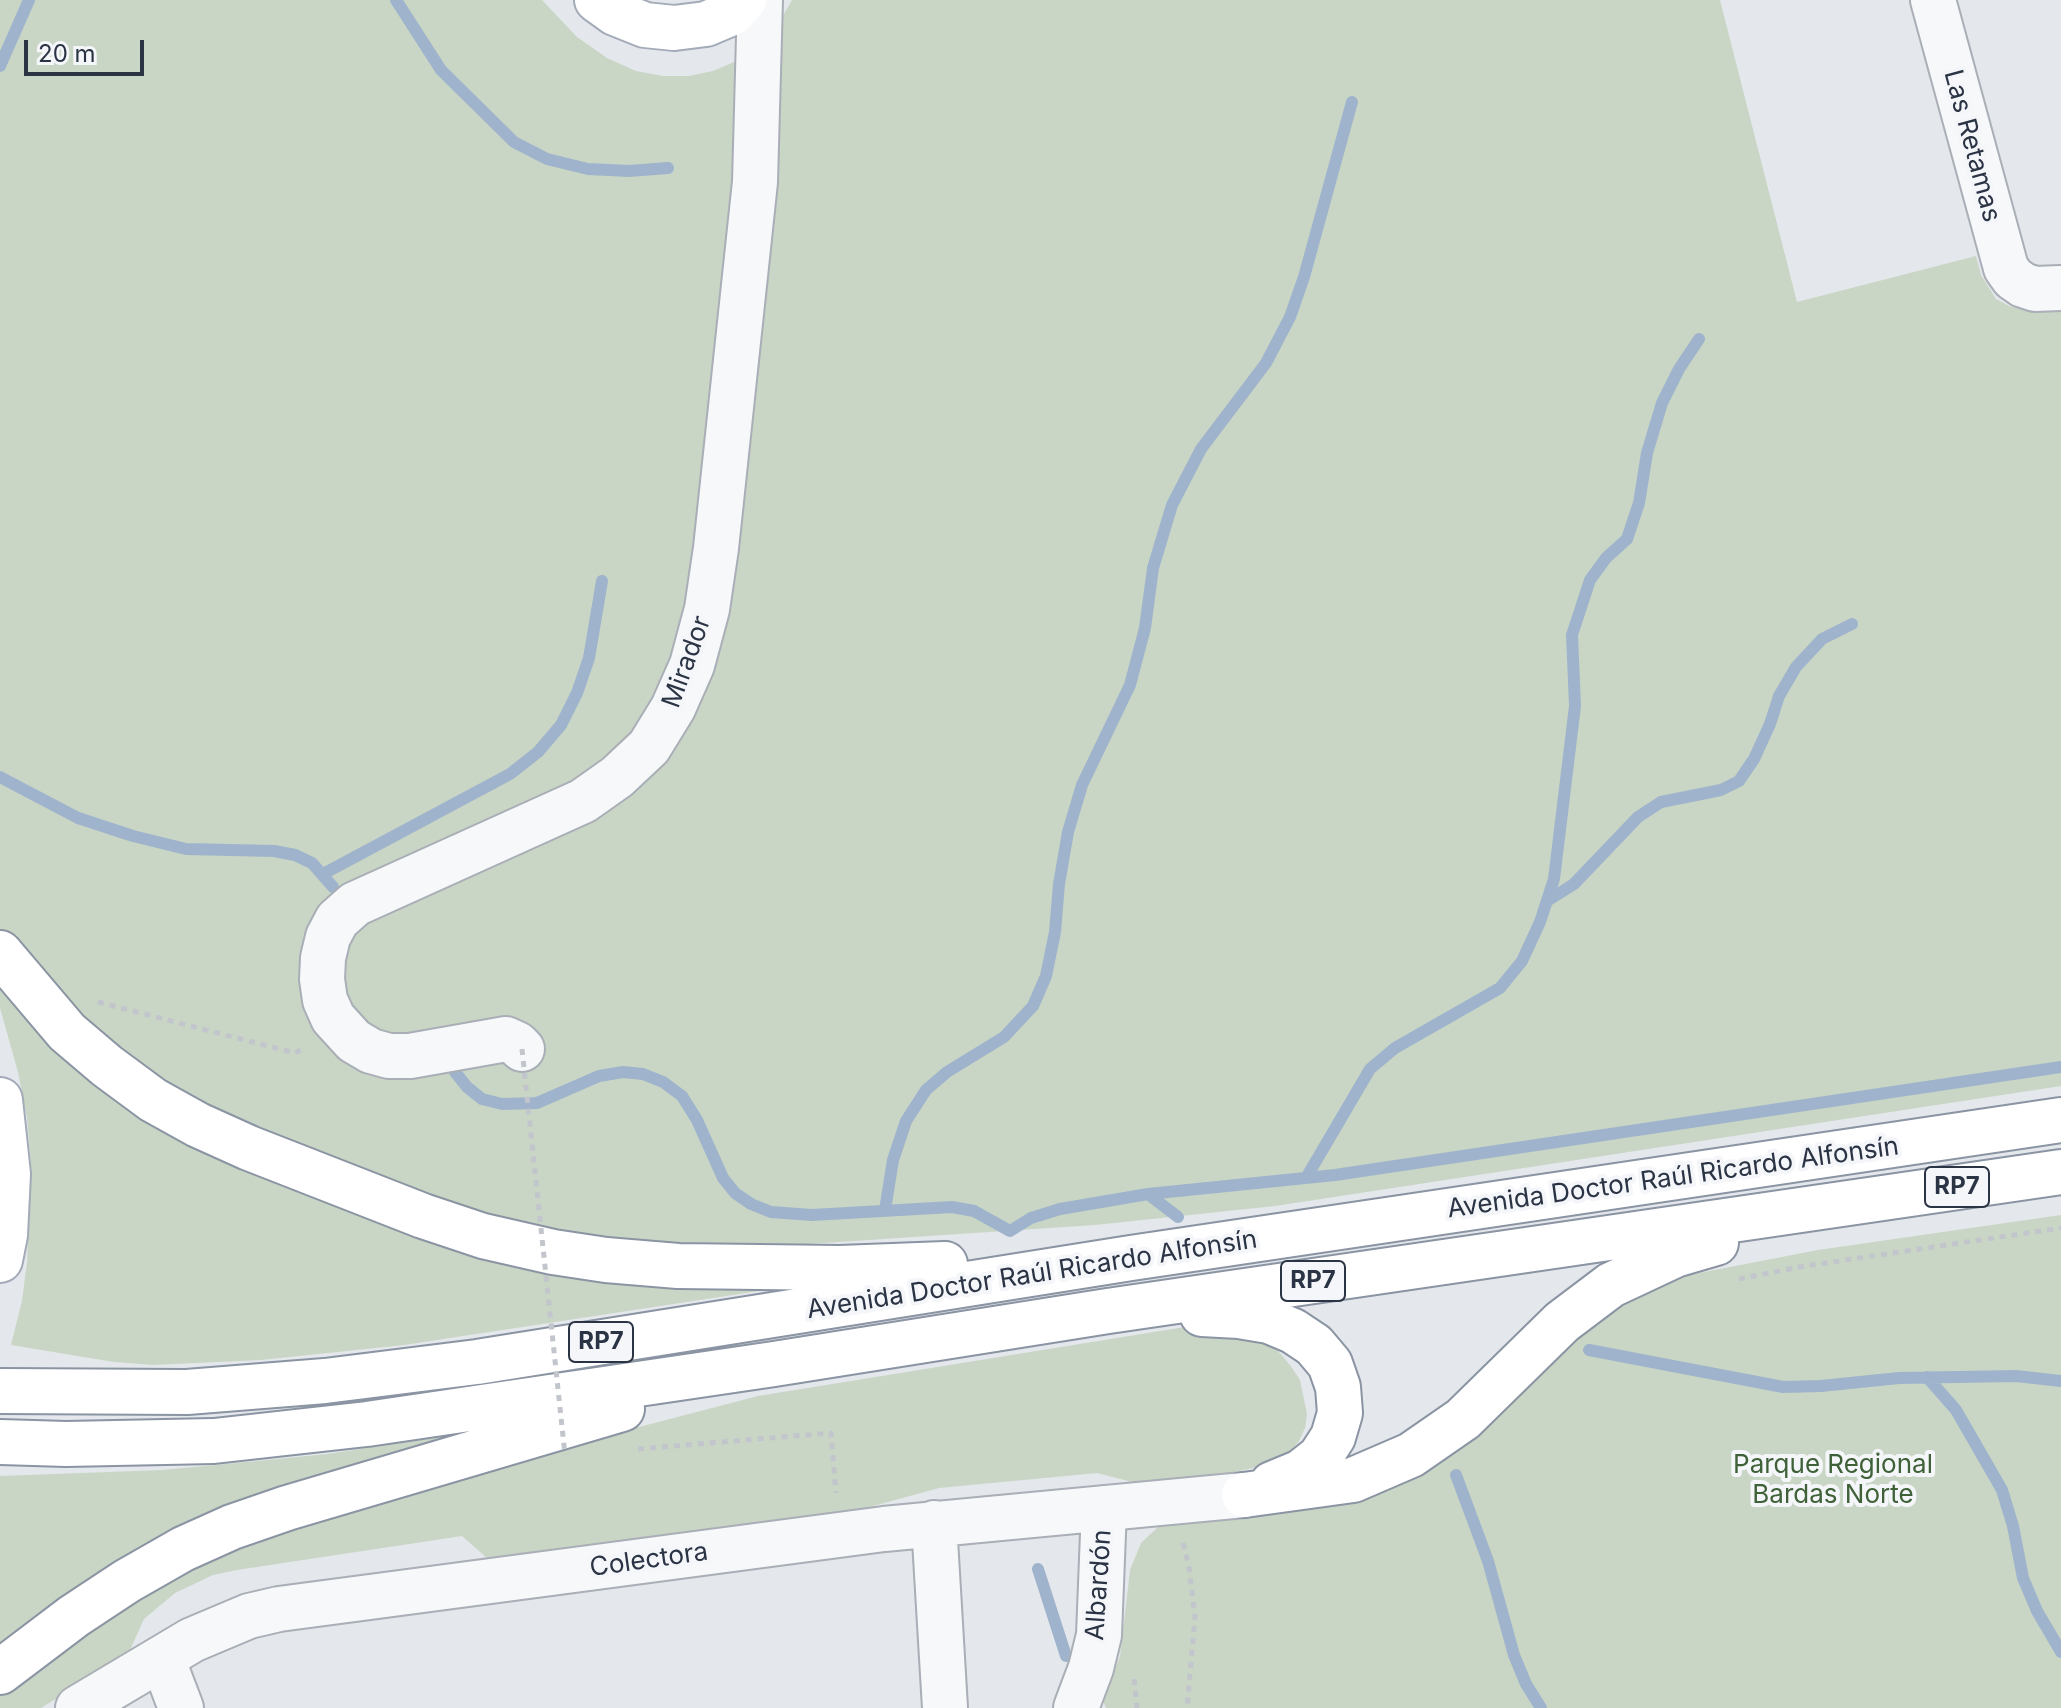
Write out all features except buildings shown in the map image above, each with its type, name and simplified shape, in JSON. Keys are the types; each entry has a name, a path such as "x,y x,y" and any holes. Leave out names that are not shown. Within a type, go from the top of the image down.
{"main road":[{"path":"597,0 615,13 645,25 674,28 706,24 732,13 744,0"},
{"path":"0,953 67,1032 153,1100 249,1148 483,1236 606,1260 678,1266 840,1268 1131,1258"},
{"path":"0,1100 8,1174 5,1235 0,1260"},
{"name":"Avenida Doctor Raúl Ricardo Alfonsín","path":"0,1391 187,1392 477,1362 1131,1258 2061,1120"},
{"name":"Avenida Doctor Raúl Ricardo Alfonsín","path":"0,1442 200,1441 288,1434 2061,1172"},
{"path":"1244,1495 1353,1480 1411,1455 1463,1419 1562,1322 1611,1285 1675,1255 1852,1202"},
{"path":"1108,1311 1239,1316 1269,1321 1293,1331 1314,1345 1330,1364 1338,1387 1340,1413 1333,1437 1320,1457 1301,1472 1244,1495"},
{"path":"0,1672 74,1616 127,1581 183,1549 232,1527 774,1364"},
{"path":"0,1375 68,1393"}],"street":[{"name":"Mirador","path":"522,1049 506,1039 410,1056 389,1056 371,1051 354,1041 341,1028 325,1000 322,979 325,947 337,920 355,904 583,801 617,777 649,747 673,708 692,665 707,609 716,548 755,182 760,0"},
{"name":"Las Retamas","path":"1933,0 2001,255 2013,278 2042,286"},
{"name":"Colectora","path":"78,1708 221,1626 279,1609 934,1523 1244,1495"},
{"name":"Albardón","path":"1076,1708 1099,1635 1104,1508"},
{"path":"934,1523 945,1708"},
{"path":"162,1658 181,1708"}],"path":[{"path":"87,999 295,1053"},
{"path":"522,1049 565,1455"},
{"path":"1729,1281 1815,1264 2061,1228"},
{"path":"628,1450 831,1433 836,1502"},
{"path":"1180,1531 1189,1567 1195,1617 1187,1708"}],"green space":[{"path":"0,0 542,0 577,37 607,58 636,71 663,76 689,76 734,62 759,46 777,26 792,0 1720,0 1797,302 1976,256 1981,275 1996,299 2009,306 2037,313 2061,309 2061,1086 1275,1206 1095,1225 763,1247 554,1246 155,1089 0,936"},
{"path":"0,972 48,1027 395,1219 805,1284 404,1345 261,1360 153,1365 114,1362 11,1345 22,1301 27,1262 31,1163 27,1118 18,1072 0,1008"},
{"name":"Parque Regional Bardas Norte","path":"2061,1215 2061,1708 1106,1708 1103,1701 1120,1656 1130,1570 1141,1543 1158,1527 1298,1508 1637,1285 1818,1250"},
{"path":"1191,1326 1260,1340 1278,1351 1290,1365 1300,1380 1307,1414 1305,1428 1290,1452 1261,1466 1222,1475 1136,1483 1097,1473 939,1488 837,1516 699,1530 488,1559 462,1536 237,1570 213,1575 175,1593 144,1619 130,1650 123,1657 41,1708 0,1708 0,1689 136,1587 336,1506 758,1396"},
{"path":"495,1429 0,1651 0,1476 162,1470 227,1464 327,1454"}],"waterway":[{"path":"0,66 29,0"},
{"path":"396,0 441,70 514,142 547,159 588,169 629,171 668,168"},
{"path":"885,1210 893,1160 906,1121 926,1090 947,1072 1004,1037 1033,1006 1046,976 1068,832 1082,785 1130,685 1145,628 1153,568 1172,505 1201,449 1266,363 1290,317 1352,102"},
{"path":"1306,1178 1370,1069 1395,1048 1500,988 1522,961 1540,922 1554,879 1575,706 1572,635 1590,580 1606,558 1627,539 1639,503 1647,453 1662,403 1699,339"},
{"path":"323,874 510,774 538,752 561,725 577,693 589,658 602,581"},
{"path":"1547,901 1574,884 1638,817 1661,802 1721,790 1739,781 1754,759 1779,696 1796,667 1822,639 1852,624"},
{"path":"0,777 78,818 133,836 186,849 274,851 295,855 312,863 333,887"},
{"path":"455,1072 482,1099 502,1104 537,1103 599,1076 623,1072 643,1074 663,1082 682,1096 697,1120 723,1178 735,1193 751,1204 771,1212 812,1215 952,1207 974,1211 1010,1231 1031,1218 1060,1209 1148,1194 1335,1175 2061,1067"},
{"path":"1148,1194 1178,1217"},
{"path":"1589,1350 1783,1387 1899,1378 2016,1376 2061,1381"},
{"path":"1927,1377 1956,1410 2002,1490 2023,1578 2037,1611 2061,1652"},
{"path":"1456,1475 1488,1561 1514,1655 1526,1684 1541,1708"},
{"path":"1038,1569 1066,1656"}]}
